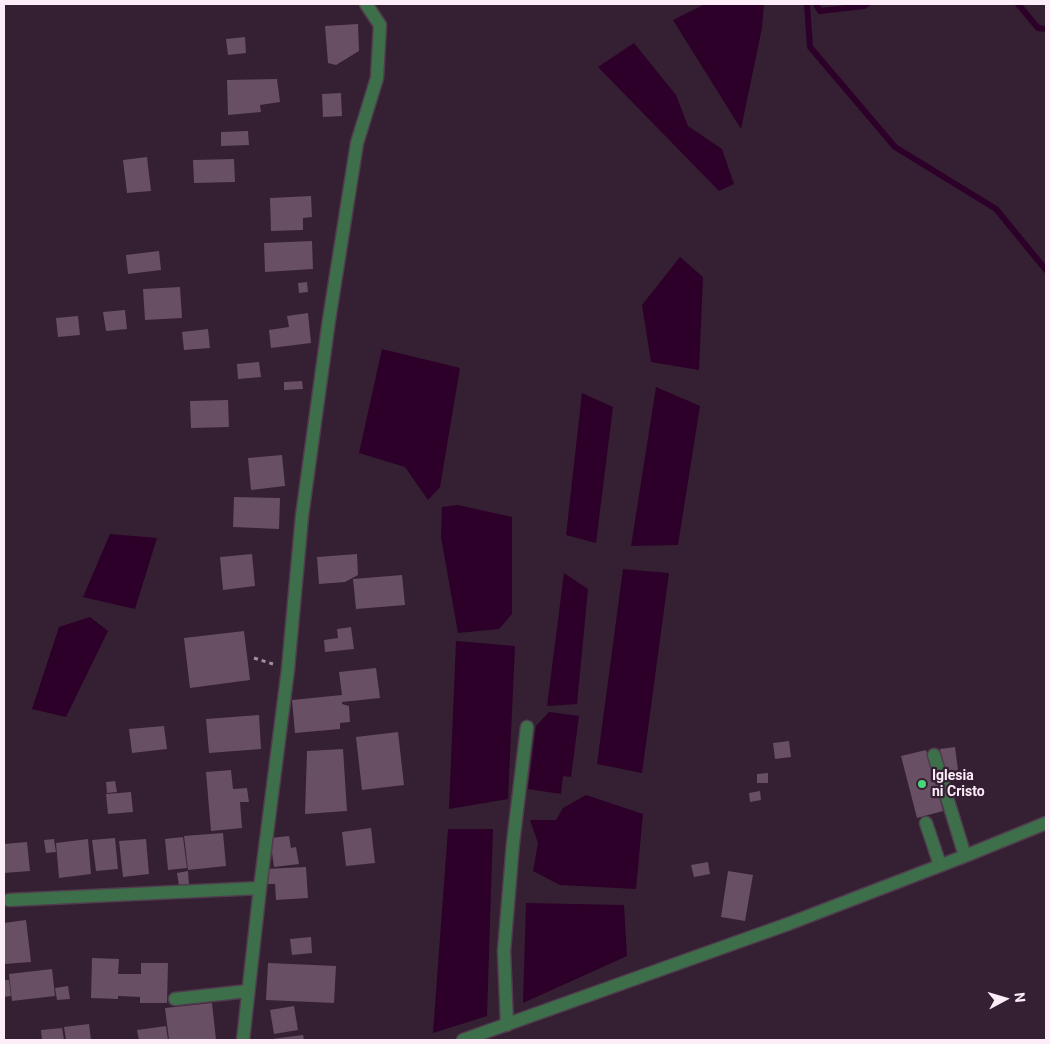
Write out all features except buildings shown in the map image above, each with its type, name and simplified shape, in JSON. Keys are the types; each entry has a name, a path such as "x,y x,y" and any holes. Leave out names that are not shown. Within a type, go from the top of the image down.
{"street":[{"path":"243,1040 288,669 302,516 329,320 357,143 377,78 380,25 366,4"},
{"path":"507,1025 504,951 513,843 527,727"},
{"path":"934,755 966,856"},
{"path":"926,822 940,865"},
{"path":"463,1040 788,924 966,856 1046,823"},
{"path":"9,900 260,888"},
{"path":"175,999 248,991"}],"shaded area":[{"path":"705,4 764,4 762,28 741,129 673,20"},
{"path":"634,43 676,95 688,126 722,149 734,184 719,191 598,67"},
{"path":"680,257 703,277 699,370 651,362 642,305"},
{"path":"382,349 460,368 440,487 428,500 405,467 359,453"},
{"path":"656,387 700,406 678,545 631,546"},
{"path":"582,393 613,407 596,543 566,535"},
{"path":"458,505 512,517 512,614 499,629 458,633 441,537 442,507"},
{"path":"110,534 157,538 135,609 83,597"},
{"path":"623,569 669,573 642,773 597,764"},
{"path":"564,573 588,589 577,704 547,706"},
{"path":"90,617 108,631 66,717 32,709 59,627"},
{"path":"456,641 515,646 508,799 449,809"},
{"path":"549,712 579,716 571,777 563,776 561,794 528,789 536,726"},
{"path":"586,795 643,814 636,889 560,885 533,871 538,843 530,820 556,820 563,808"},
{"path":"448,829 493,829 487,1016 433,1033"},
{"path":"526,903 624,905 627,956 523,1003"}],"waterway":[{"path":"807,4 810,47 895,147 996,209 1046,270"},
{"path":"816,4 820,11 864,6 867,4"},
{"path":"1018,4 1038,28 1046,29"}],"place":[{"name":"Iglesia ni Cristo","path":"922,784"}]}
